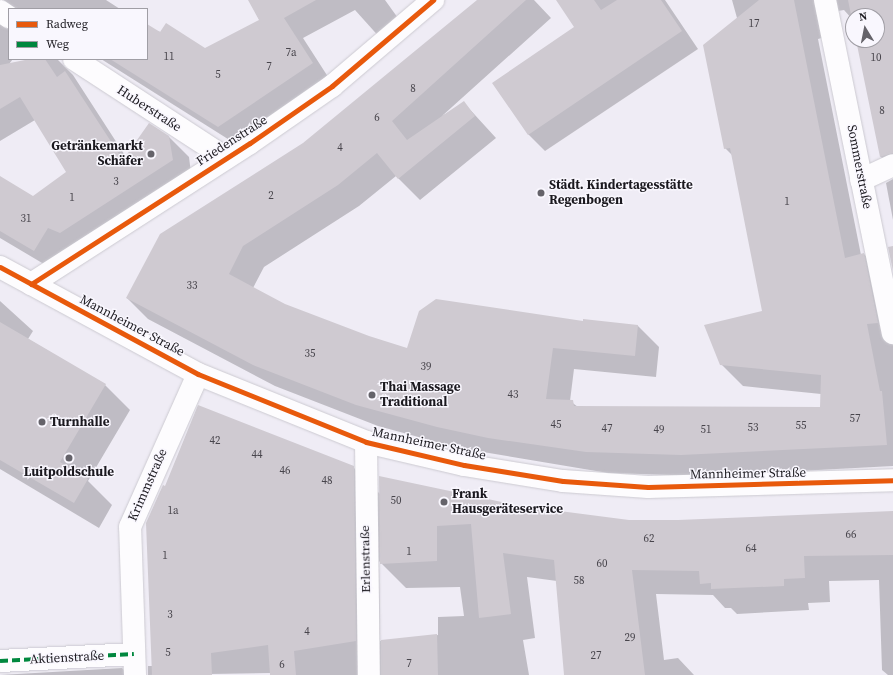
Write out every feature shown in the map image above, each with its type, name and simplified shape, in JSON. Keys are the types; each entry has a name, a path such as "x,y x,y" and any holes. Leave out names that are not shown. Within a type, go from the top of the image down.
{"street":[{"name":"Friedenstraße","path":"31,284 226,158 332,86 433,0"},
{"name":"Sommerstraße","path":"825,0 893,333"},
{"name":"Huberstraße","path":"76,60 226,158"},
{"path":"861,180 893,165"},
{"name":"Mannheimer Straße","path":"0,267 198,374 366,442 464,465 556,480 648,487 893,480"},
{"name":"Krimmstraße","path":"135,664 130,527 198,374"},
{"name":"Erlenstraße","path":"366,442 369,675"},
{"name":"Aktienstraße","path":"0,661 135,664"}],"building":[{"path":"248,0 316,0 284,18 313,63 218,127 112,60 148,60 148,25 160,32 166,23 205,48 259,20"},
{"path":"477,0 526,0 392,121 407,140 464,101 475,116 398,179 377,153 338,185 243,246 229,274 285,304 369,336 407,348 419,311 436,299 583,321 583,319 638,325 635,356 553,348 546,399 573,400 574,406 820,407 821,375 720,365 704,325 762,311 730,148 724,149 703,45 759,0 794,0 845,258 864,253 878,323 867,324 880,391 882,391 887,445 681,455 586,452 488,438 437,427 356,405 253,365 126,298 160,234 303,143"},
{"path":"556,0 594,0 601,10 617,0 661,0 682,31 528,135 492,83 574,27"},
{"path":"848,0 893,0 893,153 880,157 858,48 885,48 885,8 850,8"},
{"path":"25,60 46,60 57,77 65,71 123,160 149,123 169,136 173,160 60,233 48,228 34,251 0,231 0,176 33,196 66,172 20,97 0,109 0,65"},
{"path":"893,246 893,271 888,247"},
{"name":"Turnhalle","path":"0,322 106,384 60,462 88,479 74,503 0,460"},
{"path":"198,405 354,466 356,641 294,651 296,675 270,675 268,645 211,653 212,675 152,675 146,523 163,485 165,486"},
{"path":"379,476 521,506 629,520 678,520 893,511 893,555 804,556 805,578 784,579 784,586 711,589 711,583 700,584 699,571 632,570 645,675 564,675 554,560 503,553 511,614 479,618 471,524 437,526 437,561 380,564"},
{"path":"437,634 438,675 381,675 381,640"}],"marked path":[{"path":"0,661 134,654"}],"cycle path":[{"path":"31,284 250,143 332,86 433,0"},
{"path":"0,267 198,374 366,442 464,465 563,481 648,487 893,480"}],"place":[{"name":"Getränkemarkt Schäfer","path":"151,154"},
{"name":"Städt. Kindertagesstätte Regenbogen","path":"541,193"},
{"name":"Thai Massage Traditional","path":"372,395"},
{"name":"Turnhalle","path":"42,422"},
{"name":"Luitpoldschule","path":"69,458"},
{"name":"Frank Hausgeräteservice","path":"444,502"}]}
